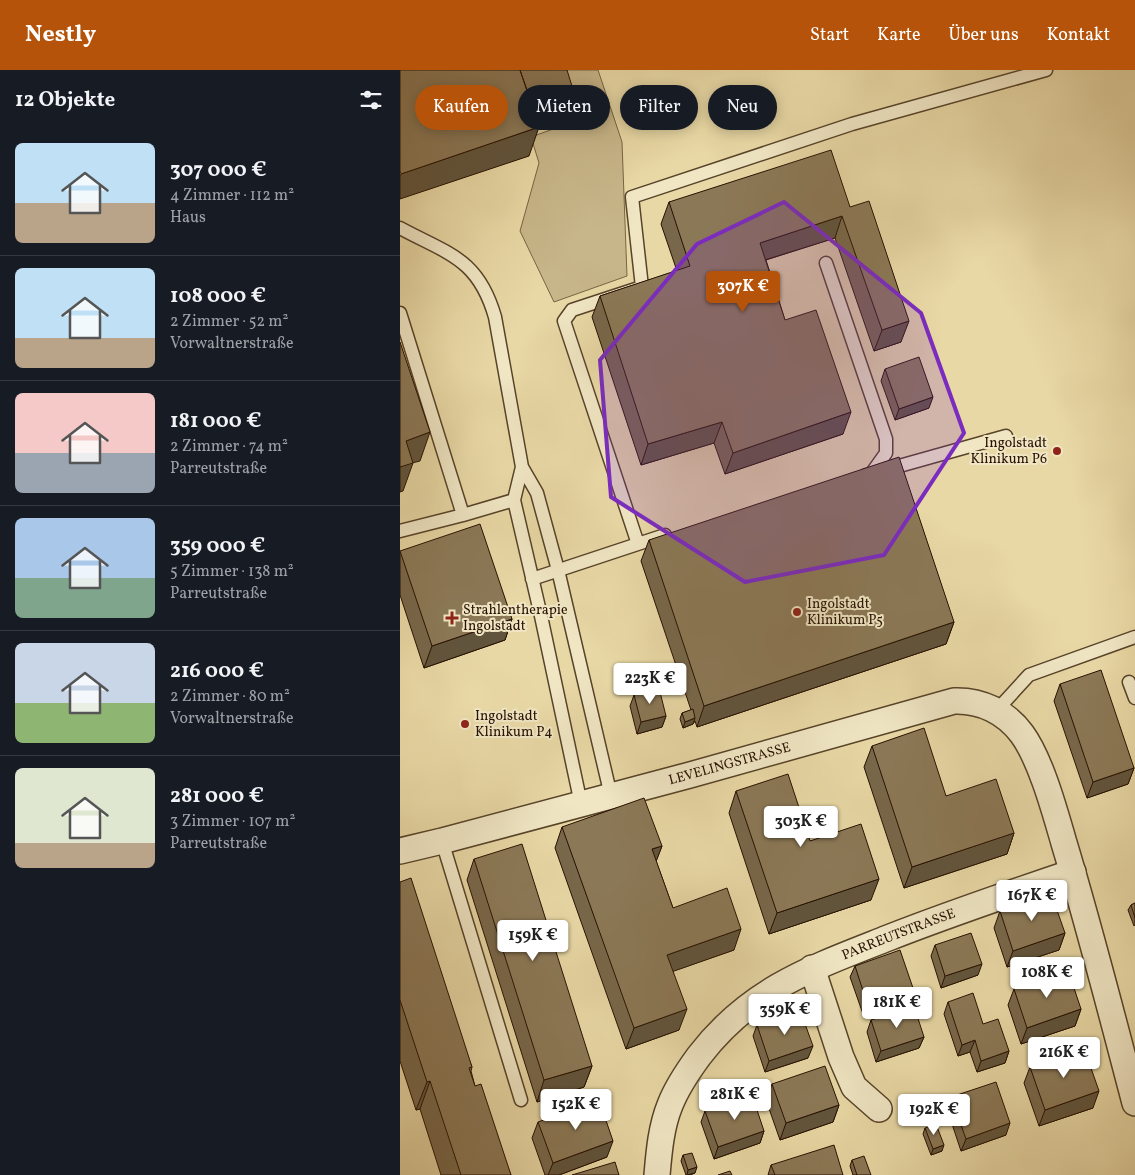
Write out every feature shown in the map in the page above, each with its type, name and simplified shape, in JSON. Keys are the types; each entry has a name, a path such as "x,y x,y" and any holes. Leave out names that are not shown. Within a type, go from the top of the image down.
{"street":[{"name":"LEVELINGSTRASSE","path":"400,851 442,842 954,701 968,701 998,710 1022,733 1036,759 1057,818 1130,1066 1135,1103"},
{"name":"PARREUTSTRASSE","path":"657,1175 660,1140 669,1105 686,1073 709,1043 736,1014 771,990 812,968 935,919 1073,872"},
{"path":"812,968 841,1057 854,1087 879,1108"}],"lane":[{"path":"638,544 564,321 572,310 642,286 632,197 852,124 1046,70"},
{"path":"400,228 454,255 479,280 490,299 495,317 522,467 537,494 558,570 611,796"},
{"path":"826,263 886,439 886,453 870,474"},
{"path":"400,313 463,515"},
{"path":"852,479 1006,436"},
{"path":"886,453 898,467"},
{"path":"522,467 514,500 581,804"},
{"path":"400,531 514,500"},
{"path":"532,579 675,532"},
{"path":"998,710 1028,675 1135,637"},
{"path":"1129,682 1135,698"},
{"path":"442,842 521,1100"}],"highlighted area":[{"path":"784,202 921,313 964,433 884,555 745,582 611,497 600,360 697,244"}],"shaded area":[{"path":"563,70 598,70 603,85 568,85"},
{"path":"610,106 622,142 627,276 554,302 520,231 539,163 531,137 550,130 610,130"}],"building":[{"path":"400,70 520,70 525,85 518,85 518,130 530,130 401,174"},
{"path":"520,70 567,70 572,85 525,85"},
{"path":"831,150 850,207 869,201 909,321 882,330 842,216 760,243 785,320 816,310 851,412 733,453 722,422 648,444 600,296 690,266 669,202"},
{"path":"400,342 430,432 406,441 413,463 400,467"},
{"path":"919,357 933,397 899,409 885,369"},
{"name":"Ingolstadt Klinikum P5","path":"899,457 954,622 704,706 649,540"},
{"name":"Strahlentherapie Ingolstadt","path":"480,524 512,619 432,646 400,551"},
{"path":"1101,670 1134,768 1093,782 1060,684"},
{"path":"659,688 666,716 641,722 634,695"},
{"path":"693,709 695,718 685,722 682,713"},
{"path":"924,728 946,796 996,779 1014,833 912,867 872,746"},
{"path":"788,774 810,841 861,824 879,879 777,913 736,791"},
{"path":"644,798 662,846 652,849 673,908 727,888 741,929 667,955 687,1009 634,1028 562,827"},
{"path":"522,844 592,1066 544,1080 474,859"},
{"path":"411,878 472,1067 469,1068 475,1086 481,1084 511,1175 461,1175 430,1081 427,1082 400,1000 400,882"},
{"path":"1051,893 1065,933 1013,951 1000,911"},
{"path":"1135,903 1135,918 1131,905"},
{"path":"971,933 982,964 945,976 935,945"},
{"path":"900,950 913,988 867,1003 855,966"},
{"path":"1068,970 1081,1009 1027,1028 1014,989"},
{"path":"973,993 983,1024 998,1019 1009,1051 981,1061 975,1040 962,1045 948,1002"},
{"path":"914,1006 924,1037 881,1051 871,1020"},
{"path":"800,1010 813,1046 769,1061 757,1025"},
{"path":"1084,1048 1099,1091 1045,1110 1030,1067"},
{"path":"825,1066 839,1105 786,1123 772,1084"},
{"path":"996,1082 1010,1123 966,1139 951,1097"},
{"path":"752,1095 764,1131 718,1147 705,1111"},
{"path":"599,1100 613,1141 553,1163 538,1122"},
{"path":"936,1124 944,1145 933,1149 925,1128"},
{"path":"834,1145 843,1175 775,1175 771,1165"},
{"path":"692,1153 697,1167 688,1170 683,1155"},
{"path":"864,1156 871,1175 857,1175 852,1160"},
{"path":"615,1162 619,1175 572,1175"},
{"path":"730,1171 732,1175 718,1175"}],"place":[{"name":"Ingolstadt Klinikum P6","path":"1057,451"},
{"name":"Ingolstadt Klinikum P5","path":"797,612"},
{"name":"Strahlentherapie Ingolstadt","path":"452,618"},
{"name":"Ingolstadt Klinikum P4","path":"465,724"}]}
